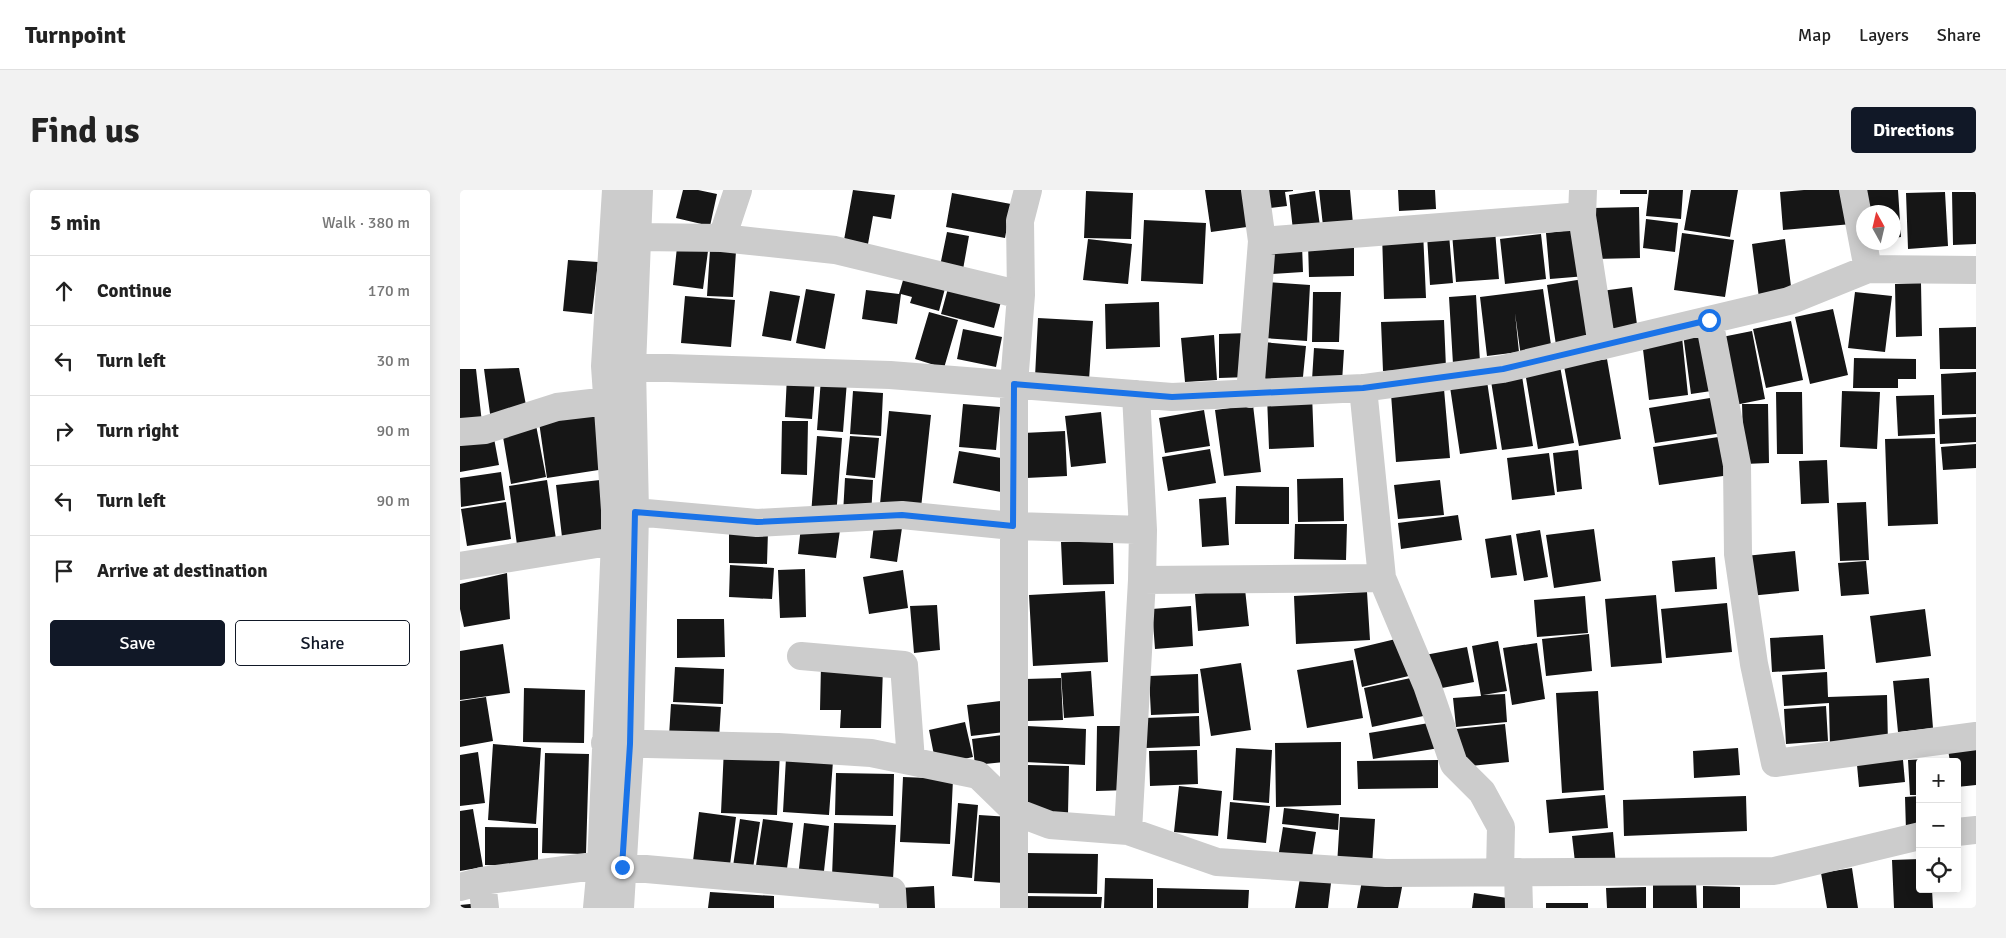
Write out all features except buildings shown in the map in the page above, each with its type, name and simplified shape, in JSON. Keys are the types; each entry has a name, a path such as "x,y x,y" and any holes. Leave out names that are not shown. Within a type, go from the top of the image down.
{"street":[{"path":"616,190 605,366 615,541 618,743"},
{"path":"620,908 612,866 618,743 635,512 632,367 639,190"},
{"path":"722,238 738,190"},
{"path":"1014,908 1016,812 1013,526 1014,384 1021,295 1020,221 1028,190"},
{"path":"1250,394 1262,241 1255,190"},
{"path":"1853,190 1868,269"},
{"path":"1262,241 1582,203 1602,346"},
{"path":"638,238 722,238 836,250 1021,295"},
{"path":"605,366 890,375 1172,397 1363,388 1503,369 1602,346 1789,301 1868,269 1976,270"},
{"path":"1709,320 1737,465 1738,554 1754,664 1776,764 1976,736"},
{"path":"1363,388 1382,578 1427,685 1454,764 1482,792 1502,827 1509,872 1519,908"},
{"path":"1128,831 1143,530 1136,394"},
{"path":"460,432 485,430 557,408 608,401"},
{"path":"635,512 757,522 902,515 1013,526 1143,530"},
{"path":"461,560 615,541"},
{"path":"1142,580 1382,578"},
{"path":"801,656 904,665 911,761"},
{"path":"618,743 778,747 871,753 978,775 1016,812 1050,825 1128,831 1217,862 1386,873 1774,871 1916,837"},
{"path":"1961,832 1976,830"},
{"path":"597,908 612,866"},
{"path":"486,908 471,884 612,866 892,891 893,908"}],"route":[{"path":"622,867 630,744 635,512 757,522 902,515 1013,526 1014,384 1172,397 1363,388 1503,369 1709,320"}]}
